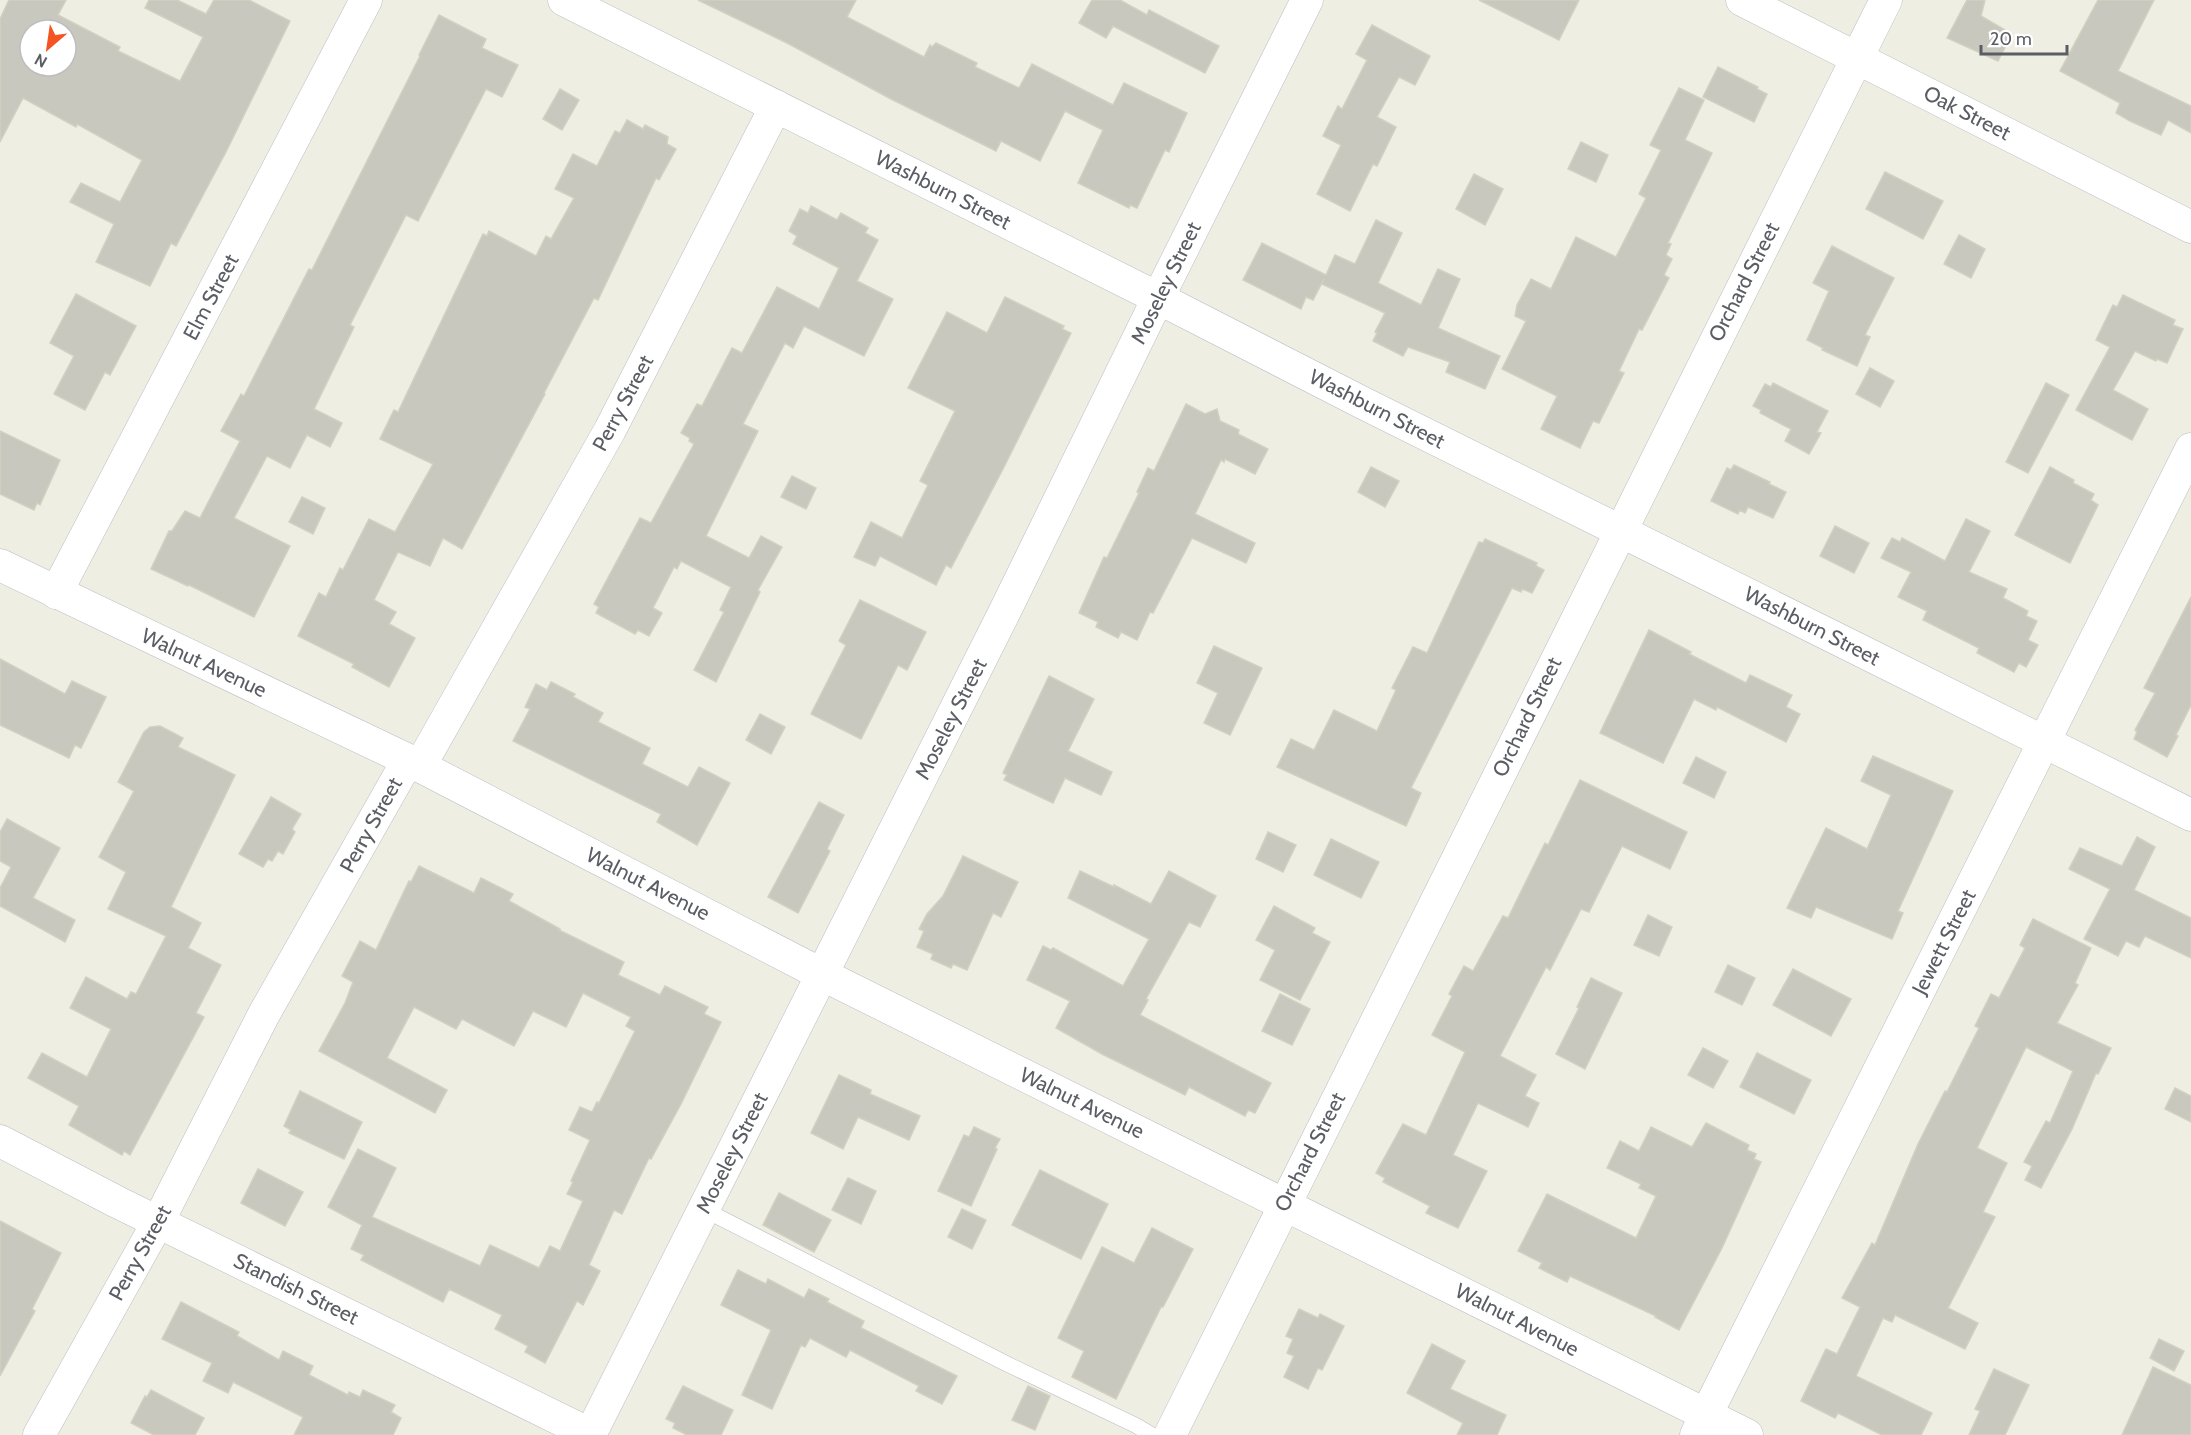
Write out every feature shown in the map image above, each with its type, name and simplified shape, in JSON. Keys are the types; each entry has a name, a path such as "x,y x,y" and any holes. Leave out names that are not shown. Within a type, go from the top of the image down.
{"street":[{"name":"Elm Street","path":"56,593 366,0"},
{"name":"Washburn Street","path":"564,0 1364,404 2191,816"},
{"name":"Moseley Street","path":"591,1435 821,974 1004,615 1158,298 1307,0"},
{"name":"Oak Street","path":"1742,0 2191,226"},
{"name":"Orchard Street","path":"1170,1435 1886,0"},
{"name":"Perry Street","path":"39,1435 158,1222 264,1014 610,430 776,106"},
{"name":"Jewett Street","path":"1701,1425 2191,449"},
{"name":"Walnut Avenue","path":"0,565 414,763 821,974 1284,1204 1701,1425 1747,1435"},
{"name":"Standish Street","path":"0,1141 158,1222 591,1435"}],"lane":[{"path":"703,1209 1152,1435"}],"building":[{"path":"9,0 66,0 58,15 64,18 18,18 18,78 78,78 78,25 120,47 118,51 180,81 203,37 145,8 149,0 177,0 206,14 214,0 249,0 290,21 227,150 176,246 171,243 150,286 96,262 114,224 70,202 81,183 120,202 142,160 77,124 76,127 23,98 0,142 0,19"},
{"path":"698,0 856,0 847,17 924,57 930,45 932,47 936,43 977,63 975,67 1019,88 1032,64 1113,105 1124,83 1187,113 1169,152 1165,150 1137,208 1130,205 1129,208 1078,183 1103,130 1065,111 1040,161 1001,141 996,151 891,99 789,44"},
{"path":"1092,0 1120,0 1147,15 1149,10 1219,46 1205,73 1113,26 1106,38 1079,23"},
{"path":"1479,0 1579,0 1559,40"},
{"path":"1967,0 1985,0 1981,16 2012,34 1998,61 1947,38"},
{"path":"2098,0 2154,0 2118,71 2191,106 2191,133 2168,120 2161,135 2130,121 2116,113 2120,103 2060,71"},
{"path":"439,15 486,39 482,48 518,65 502,97 486,89 418,221 406,215 350,325 354,327 314,409 342,423 330,447 307,435 290,468 267,456 234,518 290,546 254,617 151,569 169,531 172,531 185,511 200,518 240,441 221,431 241,394 244,396 309,269 312,270"},
{"path":"1372,25 1430,56 1415,85 1399,77 1377,117 1396,127 1377,166 1373,164 1350,211 1317,194 1341,145 1323,136 1338,106 1342,109 1367,60 1356,54"},
{"path":"1718,67 1767,94 1754,122 1703,97"},
{"path":"1679,88 1704,100 1685,140 1712,153 1668,243 1671,244 1666,255 1672,259 1664,275 1669,278 1642,330 1639,329 1619,371 1624,373 1599,423 1593,421 1580,448 1541,429 1557,396 1502,369 1526,321 1515,316 1517,305 1531,279 1551,289 1576,237 1616,257 1646,198 1639,194 1661,150 1650,145"},
{"path":"560,89 579,100 562,130 543,119"},
{"path":"627,120 643,129 645,125 668,137 667,144 676,149 659,180 656,178 598,300 594,298 462,549 443,538 430,566 398,552 374,600 396,612 389,624 415,638 389,687 352,667 354,664 298,636 319,593 326,597 340,568 343,570 369,519 395,532 433,464 380,439 394,410 398,412 483,234 487,236 489,231 536,256 546,236 551,239 574,198 555,189 573,154 597,166 615,131 620,133"},
{"path":"1581,142 1608,155 1596,182 1568,169"},
{"path":"1885,172 1943,201 1923,239 1866,209"},
{"path":"1474,174 1503,189 1485,225 1456,209"},
{"path":"811,206 837,220 841,213 868,228 865,233 878,240 857,281 893,299 864,356 804,326 793,348 785,343 743,424 758,431 706,536 749,558 761,536 782,547 758,590 760,592 716,682 694,670 724,612 720,610 731,587 681,561 677,569 674,567 653,608 662,613 649,636 638,630 635,634 596,613 599,607 594,604 640,518 651,523 694,444 689,441 690,438 681,433 697,404 702,406 732,348 742,353 777,287 819,309 839,268 793,244 797,236 789,231 800,209 808,213"},
{"path":"1376,220 1402,233 1378,283 1421,305 1438,269 1460,279 1438,328 1500,356 1485,389 1446,372 1450,362 1408,347 1403,356 1373,341 1385,313 1322,284 1324,279 1313,300 1306,297 1301,309 1243,280 1262,243 1326,275 1335,255 1355,264"},
{"path":"1959,235 1985,249 1971,278 1944,264"},
{"path":"1832,246 1894,278 1865,335 1870,337 1857,366 1822,350 1823,348 1807,340 1829,291 1813,283"},
{"path":"76,294 136,326 110,375 105,372 85,410 54,394 74,356 50,343"},
{"path":"2123,295 2175,320 2173,325 2183,329 2167,363 2157,359 2156,361 2135,351 2113,390 2148,409 2132,440 2076,410 2110,347 2096,340 2113,305 2117,307"},
{"path":"1005,297 1064,326 1062,329 1071,333 951,568 946,565 936,585 880,556 875,566 854,557 871,522 902,538 928,485 920,481 955,411 908,388 947,312 987,333"},
{"path":"1870,368 1894,381 1880,407 1856,394"},
{"path":"1773,383 1828,411 1817,432 1821,433 1809,454 1785,441 1791,429 1760,413 1761,410 1753,406 1765,384 1771,387"},
{"path":"2046,383 2069,395 2028,473 2006,462"},
{"path":"1186,404 1205,414 1217,409 1220,421 1239,430 1238,434 1268,449 1255,474 1225,459 1224,462 1221,460 1195,514 1255,543 1246,563 1192,538 1153,613 1150,612 1137,640 1121,632 1118,638 1096,627 1098,622 1079,613 1104,557 1107,558 1139,493 1137,492 1148,468 1154,471"},
{"path":"0,431 60,460 40,505 37,503 34,510 0,494"},
{"path":"1734,465 1786,492 1773,518 1748,507 1745,513 1740,510 1738,514 1711,501 1727,468 1731,470"},
{"path":"1371,467 1399,481 1385,507 1358,492"},
{"path":"2050,467 2094,494 2091,500 2098,505 2070,563 2015,535"},
{"path":"792,476 816,488 806,509 781,497"},
{"path":"302,497 325,508 313,534 289,522"},
{"path":"1966,519 1990,531 1969,572 2007,589 2003,598 2028,611 2026,616 2037,621 2028,640 2038,645 2026,667 2019,663 2014,672 1977,653 1979,648 1923,620 1927,611 1898,597 1911,572 1881,558 1892,538 1900,542 1902,538 1945,561"},
{"path":"1835,526 1869,543 1854,573 1820,556"},
{"path":"1485,539 1537,563 1536,566 1544,570 1532,593 1512,588 1411,788 1421,793 1406,826 1277,767 1291,739 1314,750 1334,710 1377,731 1396,690 1392,688 1413,647 1427,653 1479,542 1483,543"},
{"path":"2191,597 2191,705 2167,757 2134,739 2137,732 2135,730 2155,693 2144,688"},
{"path":"860,600 926,632 907,670 898,665 861,739 811,714 846,645 839,641"},
{"path":"1649,630 1691,652 1689,654 1746,683 1750,675 1792,695 1786,707 1800,714 1786,742 1717,707 1716,710 1694,699 1663,763 1600,733"},
{"path":"1214,646 1262,668 1230,735 1204,723 1218,693 1197,683"},
{"path":"0,659 65,694 72,681 106,697 81,748 75,745 69,758 0,725"},
{"path":"1049,676 1094,699 1068,751 1112,772 1101,795 1065,778 1053,803 1004,780 1007,775 1003,773"},
{"path":"551,682 575,694 573,697 603,713 598,722 650,748 642,764 688,787 699,767 730,783 697,845 657,822 661,814 513,741 530,709 525,707 536,684 547,690"},
{"path":"760,714 785,727 771,754 746,740"},
{"path":"160,726 183,738 178,747 235,775 171,907 201,923 188,948 221,965 196,1013 204,1017 130,1155 124,1151 122,1155 69,1125 79,1106 28,1078 42,1053 87,1077 111,1029 70,1008 86,977 127,999 131,992 136,994 166,936 108,909 126,872 99,857 134,791 118,782 144,732 150,727"},
{"path":"1873,756 1953,791 1898,911 1903,913 1892,939 1816,907 1811,918 1787,908 1826,828 1867,849 1891,795 1861,781"},
{"path":"1696,757 1726,772 1714,798 1683,783"},
{"path":"1580,780 1687,832 1670,869 1622,846 1589,912 1581,909 1550,970 1546,967 1500,1056 1536,1075 1525,1096 1539,1103 1528,1127 1478,1103 1453,1155 1487,1171 1458,1228 1426,1213 1430,1206 1383,1182 1385,1178 1376,1173 1403,1124 1426,1135 1465,1052 1432,1035 1452,996 1449,994 1464,966 1473,971 1503,916 1508,918 1545,843 1548,845"},
{"path":"271,797 301,814 292,829 295,832 283,854 278,851 272,861 268,859 263,867 239,854"},
{"path":"819,802 844,815 827,849 830,851 798,913 768,897"},
{"path":"7,819 60,848 33,898 75,920 65,942 0,906 0,888 11,867 0,861 0,832"},
{"path":"1268,832 1296,845 1283,872 1256,859"},
{"path":"2137,837 2155,847 2134,890 2191,918 2191,958 2145,936 2139,947 2126,941 2118,956 2084,939 2110,889 2069,869 2080,848 2122,866"},
{"path":"1331,839 1379,862 1361,898 1314,875"},
{"path":"963,856 1018,882 1001,917 993,913 967,970 953,964 951,968 931,959 933,954 917,947 924,931 919,929 927,914 943,896"},
{"path":"419,866 474,893 481,878 513,894 509,901 559,930 624,962 618,975 660,995 665,986 708,1007 704,1014 721,1022 681,1104 651,1159 649,1158 622,1214 614,1210 589,1265 600,1271 583,1305 577,1301 545,1363 525,1352 528,1346 495,1329 502,1315 449,1289 443,1302 361,1260 364,1255 351,1249 362,1225 328,1207 358,1149 396,1168 372,1217 480,1266 490,1245 539,1268 550,1246 560,1251 583,1201 567,1194 590,1140 569,1130 580,1107 592,1112 597,1102 599,1103 635,1031 626,1026 631,1017 583,993 566,1027 533,1011 514,1046 462,1019 456,1029 414,1007 387,1058 447,1090 435,1113 319,1051 345,1003 353,982 342,976 360,941 376,950 409,881 411,882"},
{"path":"1080,871 1151,904 1169,871 1216,896 1200,927 1189,922 1146,999 1148,1000 1140,1015 1271,1083 1255,1113 1248,1110 1245,1116 1189,1087 1185,1095 1102,1054 1056,1028 1070,1001 1027,980 1043,946 1051,950 1053,948 1123,986 1149,939 1068,898"},
{"path":"1274,906 1315,928 1312,933 1330,942 1300,1000 1260,980 1275,950 1256,940"},
{"path":"1648,915 1672,927 1659,956 1634,945"},
{"path":"2033,919 2091,948 2075,983 2078,985 2057,1023 2111,1048 2098,1074 2096,1073 2072,1129 2041,1188 2025,1180 2032,1166 2024,1162 2046,1121 2050,1123 2073,1071 2026,1047 1977,1148 2007,1163 1983,1212 1995,1217 1948,1308 1978,1323 1965,1349 1895,1315 1892,1322 1883,1318 1856,1376 1932,1413 1921,1435 1882,1435 1838,1413 1835,1418 1801,1401 1826,1349 1837,1354 1860,1307 1842,1298 1872,1243 1875,1245 1918,1144 1979,1028 1975,1026 1991,994 1999,998 2025,948 2020,945"},
{"path":"1728,965 1755,978 1742,1005 1715,992"},
{"path":"1793,969 1851,999 1831,1036 1773,1005"},
{"path":"1591,978 1622,993 1585,1069 1556,1054"},
{"path":"1280,994 1310,1009 1292,1045 1262,1031"},
{"path":"1703,1048 1728,1061 1713,1088 1688,1075"},
{"path":"1757,1053 1811,1080 1794,1114 1740,1087"},
{"path":"839,1075 871,1090 870,1094 920,1116 909,1140 858,1117 843,1149 811,1133"},
{"path":"2175,1088 2191,1096 2191,1122 2165,1109"},
{"path":"300,1091 362,1122 344,1159 289,1133 291,1130 284,1126"},
{"path":"1706,1123 1749,1145 1747,1150 1756,1154 1754,1159 1761,1162 1722,1248 1679,1330 1656,1316 1570,1276 1567,1282 1539,1268 1542,1263 1518,1251 1547,1194 1636,1238 1656,1196 1639,1188 1641,1184 1607,1168 1620,1141 1639,1151 1651,1127 1692,1147"},
{"path":"974,1127 1000,1139 971,1206 938,1191 964,1135 969,1137"},
{"path":"258,1169 303,1192 285,1226 241,1203"},
{"path":"1040,1170 1108,1204 1081,1259 1012,1225"},
{"path":"848,1178 876,1191 861,1224 832,1210"},
{"path":"779,1193 831,1220 814,1252 763,1225"},
{"path":"962,1209 986,1220 972,1249 948,1237"},
{"path":"0,1221 61,1253 32,1309 35,1311 0,1376"},
{"path":"1152,1228 1193,1249 1161,1307 1116,1399 1072,1377 1084,1351 1058,1338 1102,1247 1134,1263"},
{"path":"738,1270 766,1284 768,1279 804,1298 809,1289 829,1299 827,1302 864,1321 861,1328 957,1376 942,1404 916,1391 919,1386 850,1350 846,1357 810,1338 805,1347 801,1345 772,1409 742,1395 771,1330 721,1305"},
{"path":"181,1302 239,1332 237,1336 279,1360 283,1351 313,1366 309,1375 348,1395 349,1392 360,1397 363,1390 395,1405 391,1412 401,1418 393,1435 294,1435 303,1417 233,1382 228,1393 203,1381 212,1363 162,1339"},
{"path":"1299,1309 1318,1318 1320,1314 1344,1326 1322,1370 1318,1368 1308,1389 1284,1377 1294,1356 1287,1353 1293,1339 1286,1336"},
{"path":"2159,1339 2184,1351 2174,1371 2150,1358"},
{"path":"1432,1344 1465,1361 1450,1389 1506,1415 1497,1435 1457,1435 1463,1423 1407,1393"},
{"path":"2153,1367 2191,1385 2191,1435 2122,1435"},
{"path":"1994,1369 2029,1385 2005,1435 1969,1435 1980,1411 1975,1409"},
{"path":"683,1386 733,1410 721,1435 687,1435 673,1428 675,1423 666,1419"},
{"path":"1028,1386 1050,1396 1035,1430 1012,1420"},
{"path":"151,1390 204,1418 195,1435 154,1435 131,1423 145,1396 147,1397"}]}
